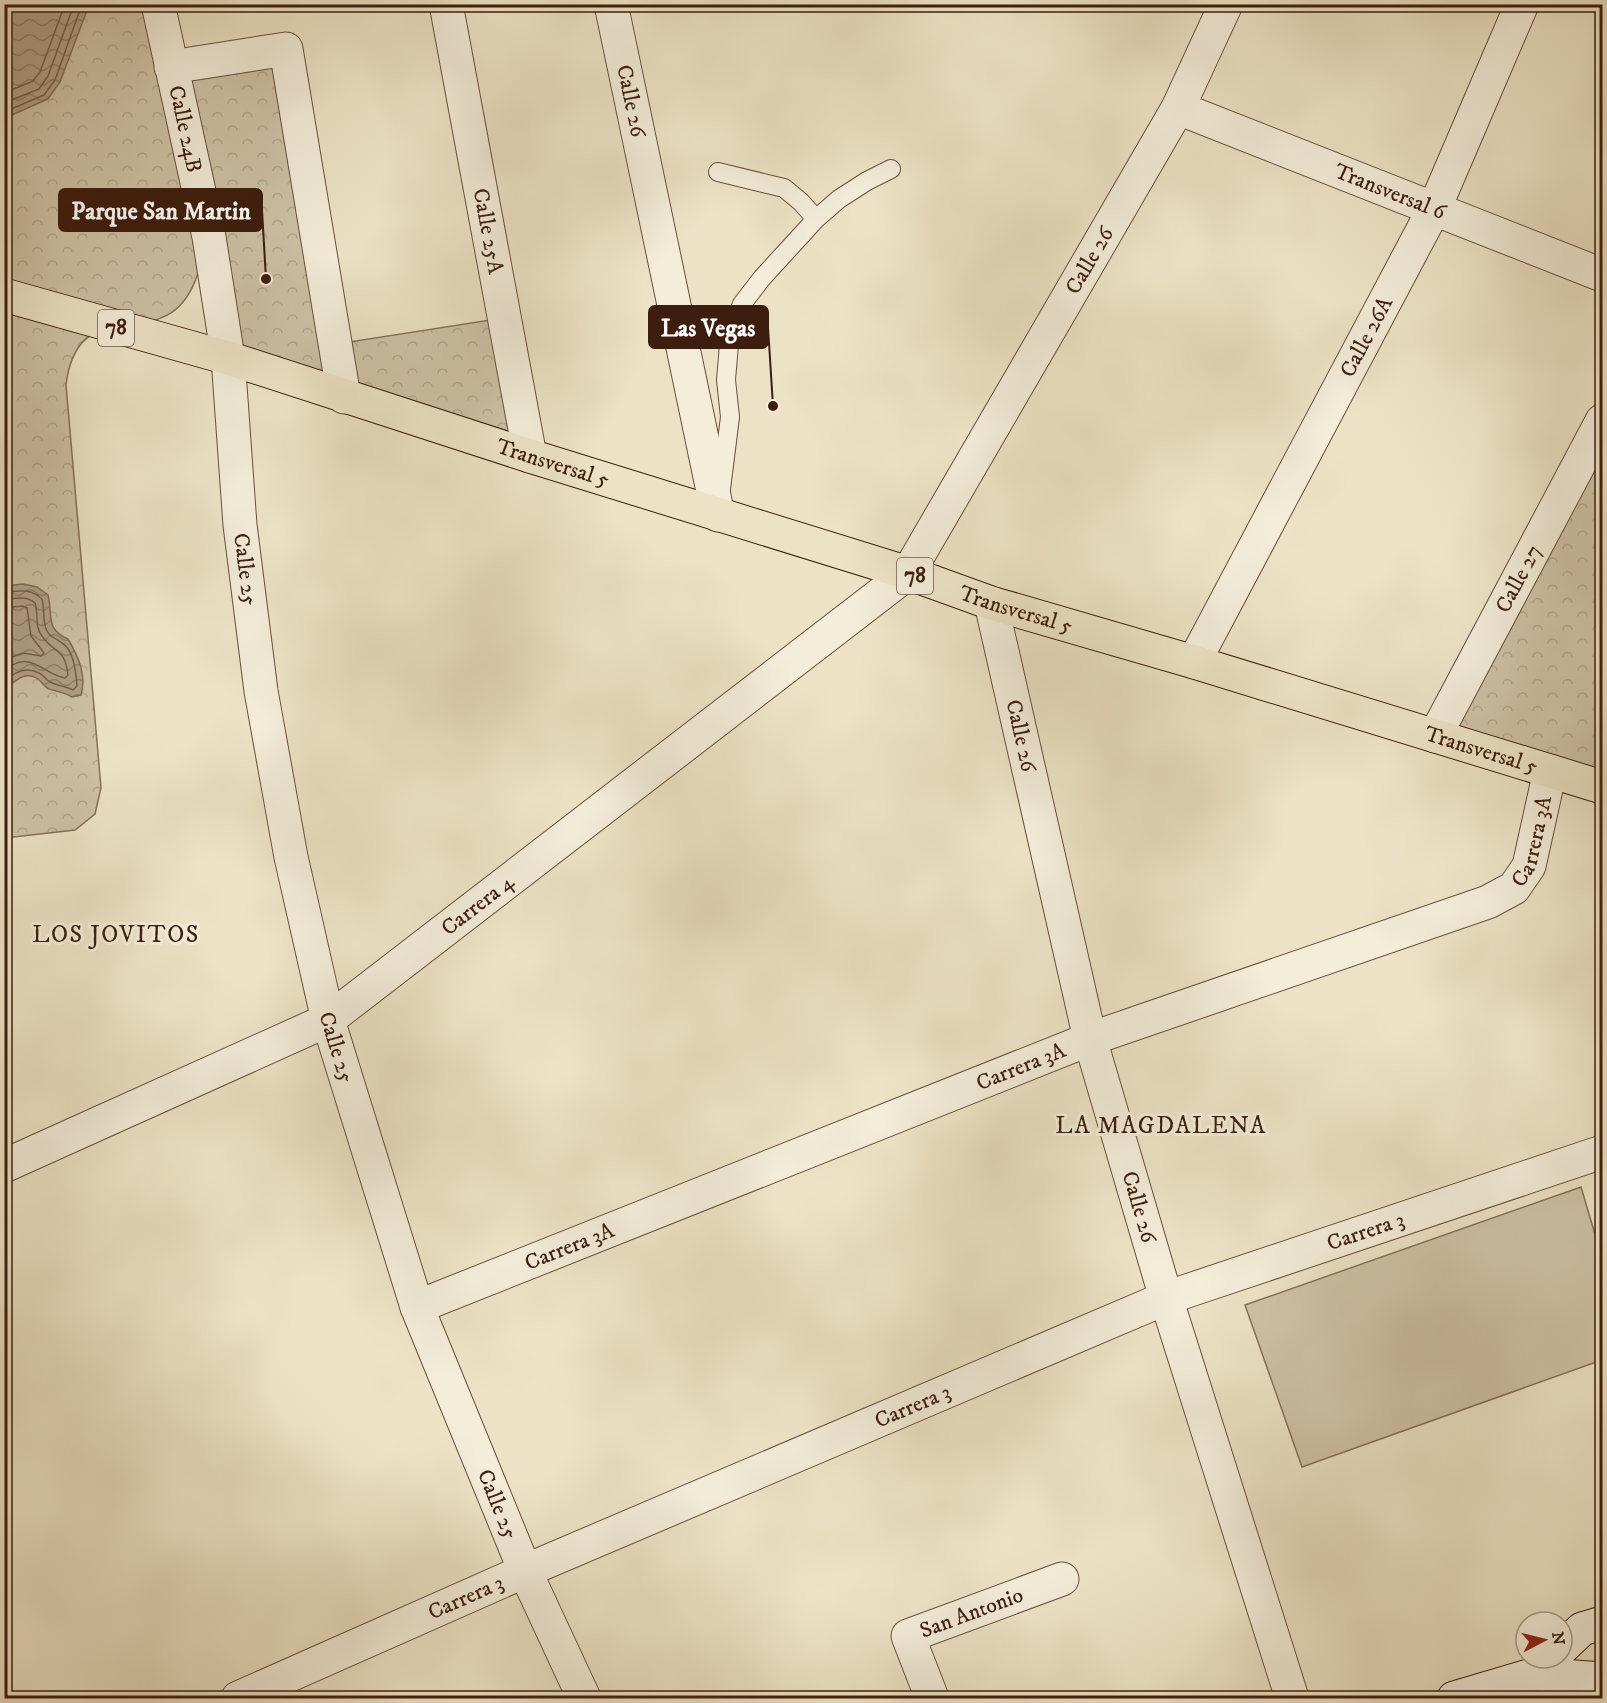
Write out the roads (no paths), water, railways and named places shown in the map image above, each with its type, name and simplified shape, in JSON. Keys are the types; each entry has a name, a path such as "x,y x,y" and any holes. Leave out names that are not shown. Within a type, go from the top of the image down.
{"highway":[{"name":"78","path":"4,295 228,358"},
{"name":"Transversal 5","path":"228,358 530,456 908,573 991,603 1194,662 1602,787"}],"street":[{"name":"Calle 24B","path":"158,4 209,237 228,358"},
{"name":"Calle 25A","path":"446,4 530,456"},
{"name":"Calle 26","path":"610,4 718,515"},
{"name":"Calle 26","path":"908,573 1179,108 1226,4"},
{"name":"Calle 26A","path":"1194,662 1435,207 1522,4"},
{"path":"171,67 286,49 344,397"},
{"name":"Transversal 6","path":"1179,108 1435,207 1602,275"},
{"name":"Calle 25","path":"228,358 240,525 261,691 291,856 328,1020 417,1307 525,1571 584,1698"},
{"name":"Calle 27","path":"1435,736 1602,421"},
{"name":"Carrera 4","path":"4,1166 328,1020 908,573"},
{"name":"Calle 26","path":"991,603 1090,1039 1166,1298 1292,1698"},
{"name":"Carrera 3A","path":"417,1307 1090,1039 1488,902 1514,888 1529,866 1550,771"},
{"name":"Carrera 3","path":"238,1698 525,1571 1166,1298 1602,1152"},
{"name":"San Antonio","path":"932,1698 908,1636 1062,1579"},
{"path":"1574,1637 1582,1629 1602,1623"},
{"path":"1470,1696 1534,1670"},
{"path":"1562,1670 1602,1679"}],"lane":[{"path":"718,515 730,417 726,380 730,333 742,304 762,278 816,219 839,199 891,169"},
{"path":"718,172 784,188 816,219"}],"water":[{"path":"5,4 89,5 60,82 48,99 5,118"},
{"path":"23,584 37,587 48,595 53,626 56,631 68,639 80,666 83,680 81,695 72,697 49,689 38,679 29,676 16,680 5,689 5,586"}],"place":[{"name":"Parque San Martin","path":"266,279"},
{"name":"Las Vegas","path":"773,406"}],"district":[{"name":"LOS JOVITOS","path":"116,935"},
{"name":"LA MAGDALENA","path":"1161,1126"}]}
